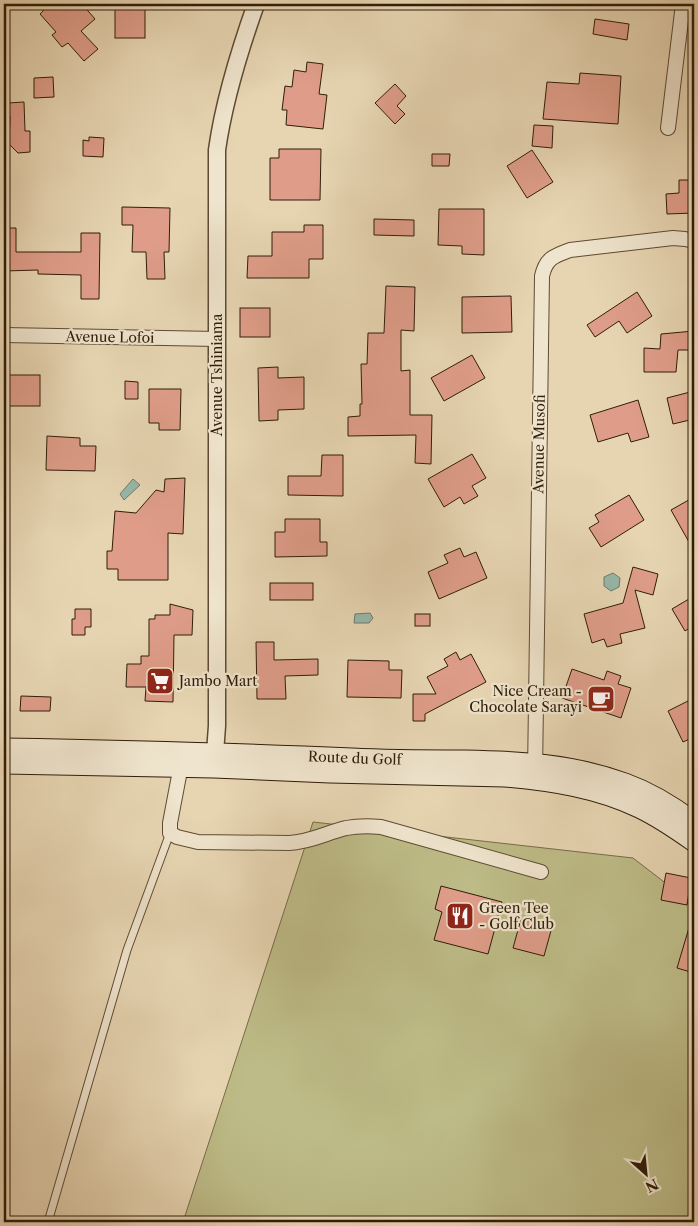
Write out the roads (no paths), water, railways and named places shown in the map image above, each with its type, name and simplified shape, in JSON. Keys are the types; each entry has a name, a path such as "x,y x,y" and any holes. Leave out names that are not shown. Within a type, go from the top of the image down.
{"main road":[{"name":"Route du Golf","path":"4,748 215,760 357,758 503,761 535,771 587,772 626,784 664,801 694,822"},
{"path":"4,764 182,759"},
{"path":"535,771 639,808 694,842"}],"street":[{"name":"Avenue Tshiniama","path":"215,760 217,726 217,150 220,123 226,97 256,4"},
{"path":"668,128 683,4"},
{"name":"Avenue Musofi","path":"535,771 542,276 544,268 547,262 555,255 570,250 673,238 685,238 694,241"},
{"name":"Avenue Lofoi","path":"4,335 217,339"},
{"path":"182,759 170,823 170,833 177,838 198,842 289,843 302,842 345,828 381,827 541,872"}],"lane":[{"path":"48,1222 127,950 170,833"}],"place":[{"name":"Jambo Mart","path":"160,681"},
{"name":"Nice Cream - Chocolate Sarayi","path":"601,699"},
{"name":"Green Tee - Golf Club","path":"460,916"}]}
